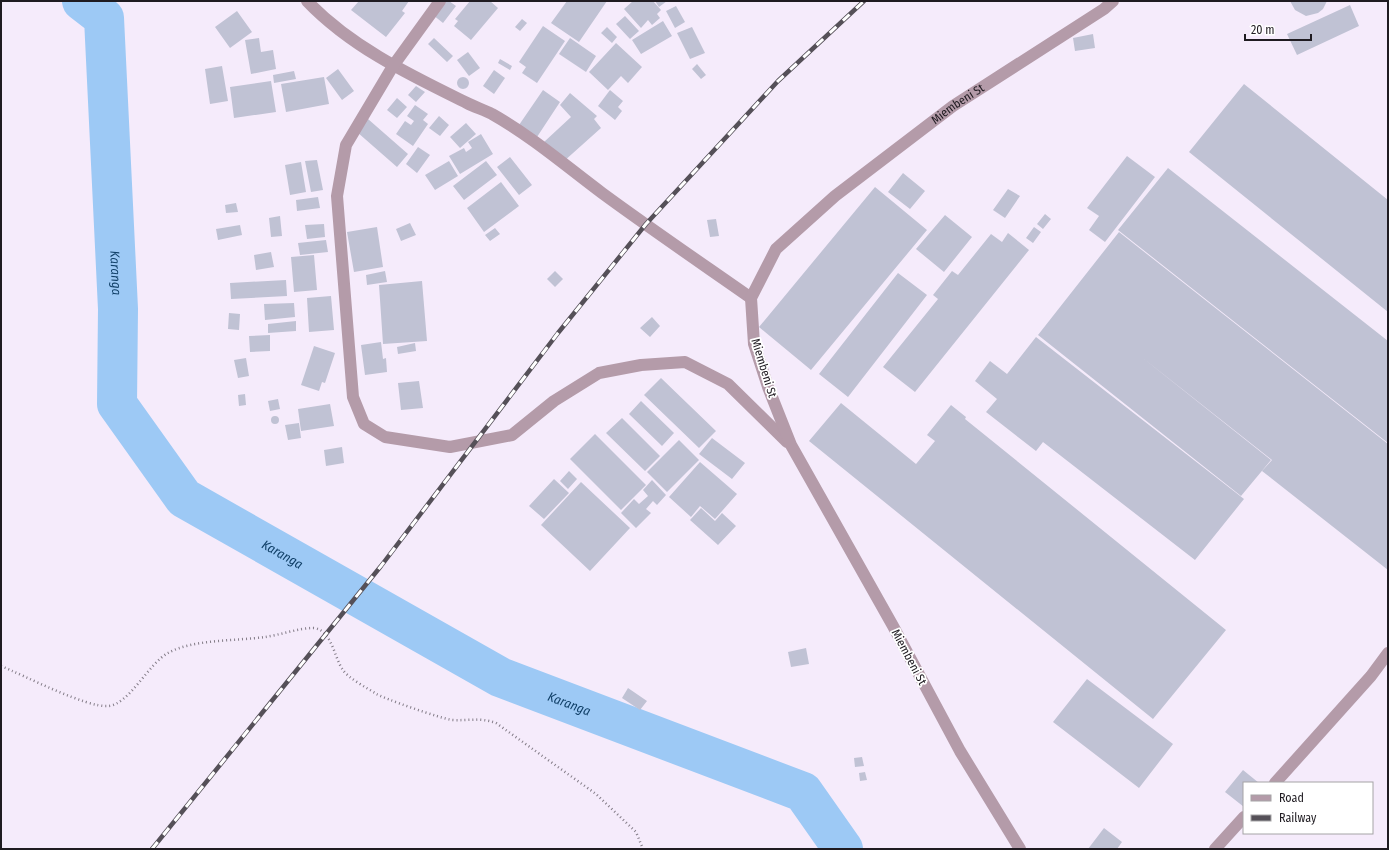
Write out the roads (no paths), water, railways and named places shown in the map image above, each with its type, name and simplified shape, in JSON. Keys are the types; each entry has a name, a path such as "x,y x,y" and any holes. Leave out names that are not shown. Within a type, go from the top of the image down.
{"street":[{"path":"307,1 323,17 346,36 393,66 468,104 491,113 509,125 751,298"},
{"path":"440,1 393,66 346,145 337,196 353,397 364,424 385,437 450,447 474,443 512,435 554,401 600,373 641,365 685,362 728,384 790,445"},
{"name":"Miembeni St","path":"1020,849 960,751 893,626 790,445 768,387 754,344 751,298 776,249 835,196 953,106 1104,9 1113,1"},
{"path":"1276,782 1371,676 1388,653"},
{"path":"1215,849 1243,818"}],"waterway":[{"name":"Karanga","path":"82,1 104,18 118,309 117,404 184,498 500,677 803,792 843,849"}],"railway":[{"path":"152,849 381,566 558,333 646,224 778,81 864,1"}]}
